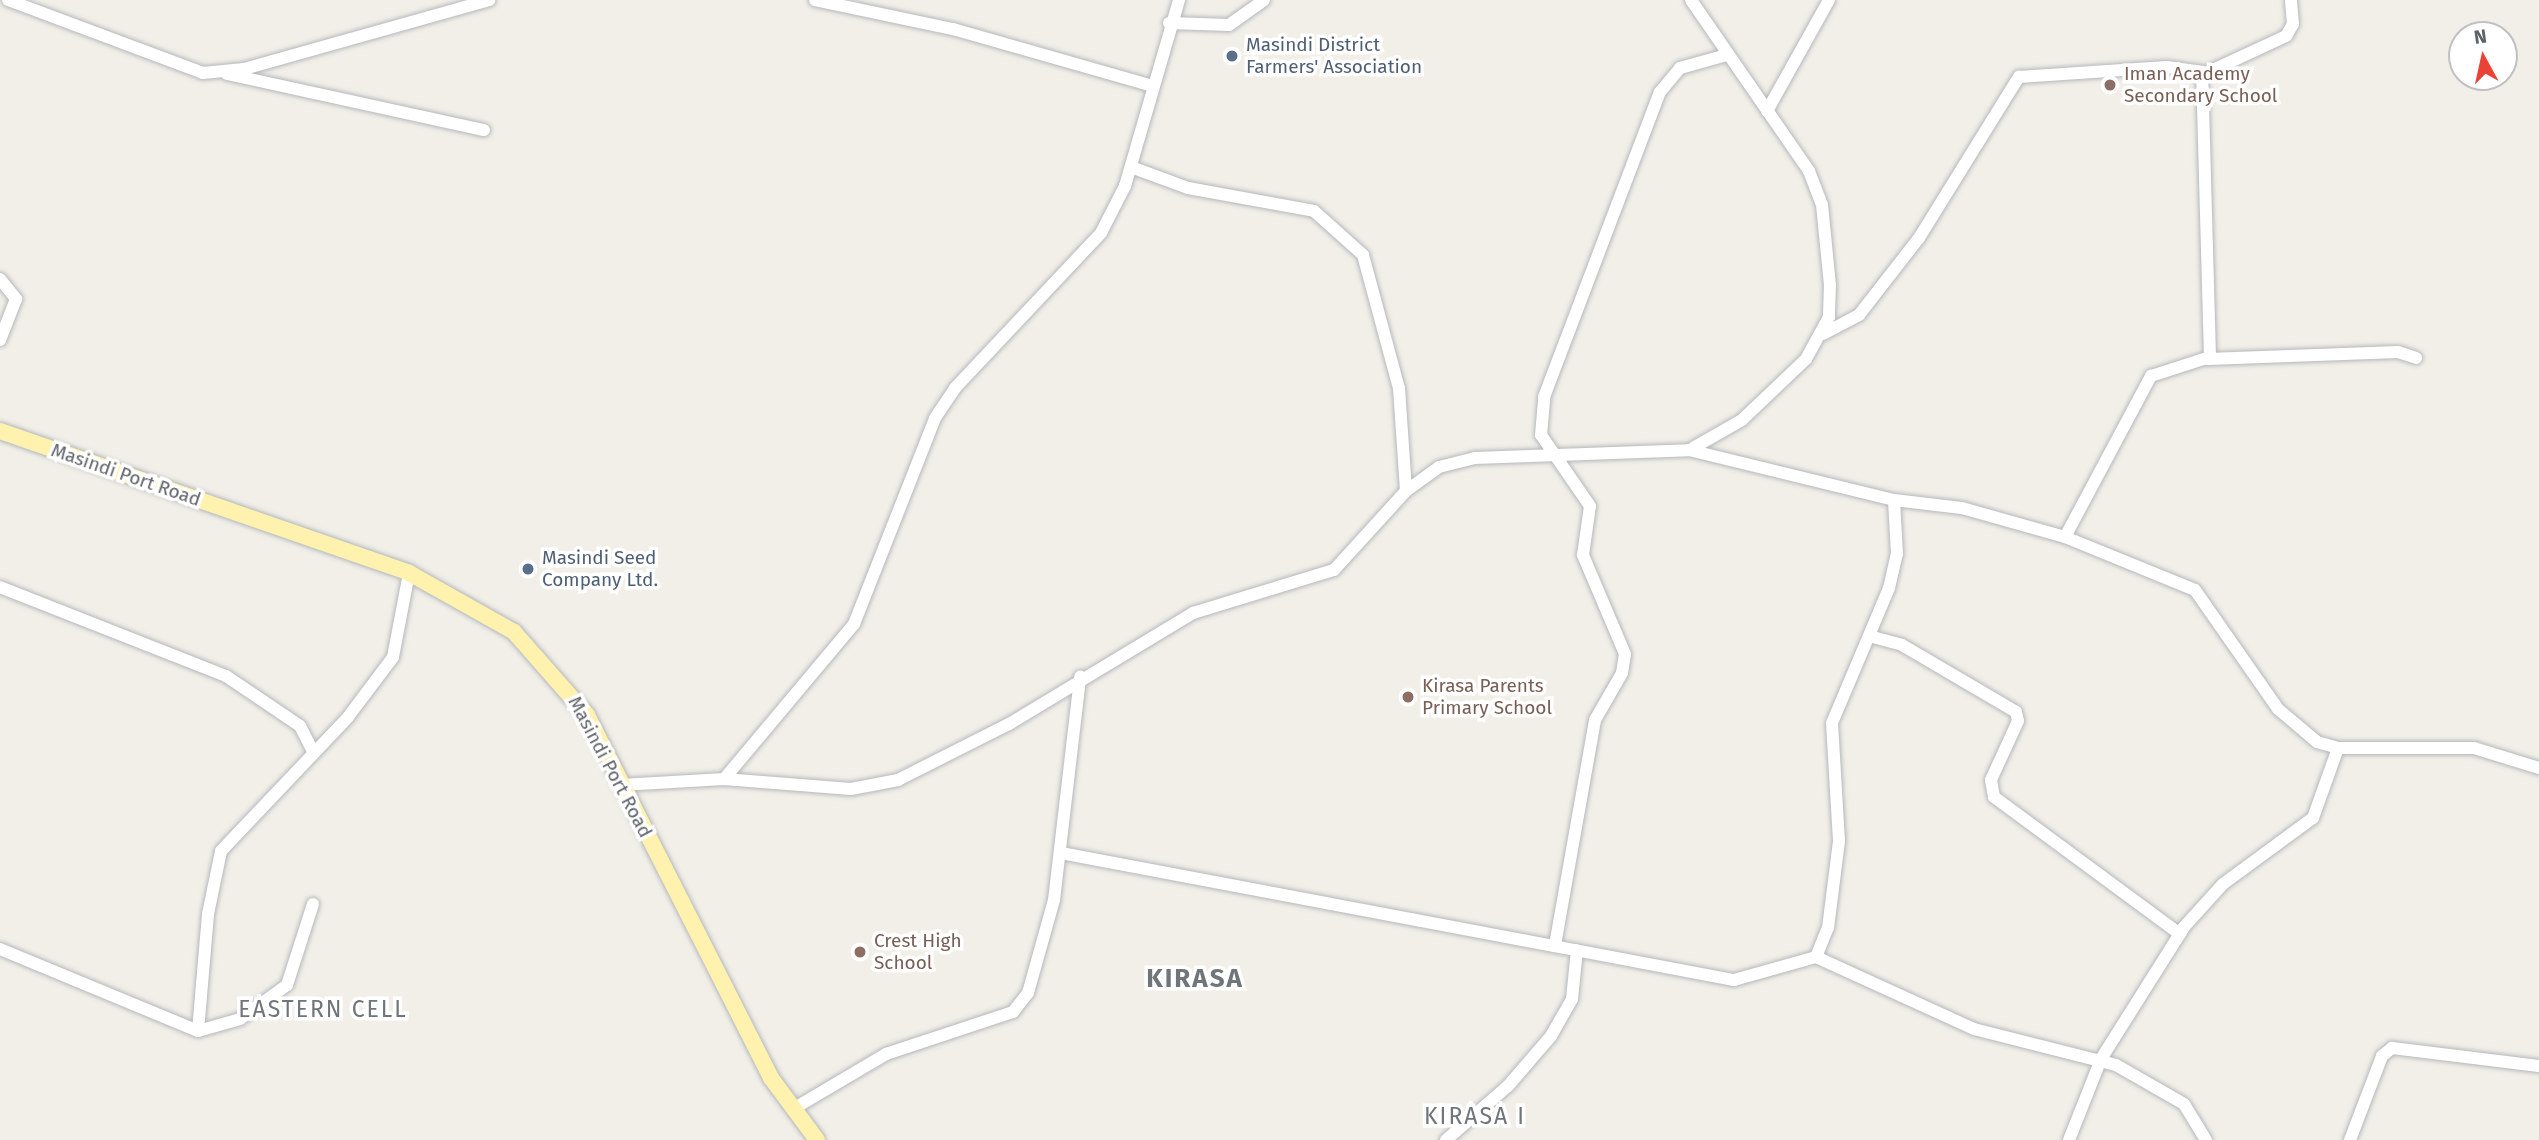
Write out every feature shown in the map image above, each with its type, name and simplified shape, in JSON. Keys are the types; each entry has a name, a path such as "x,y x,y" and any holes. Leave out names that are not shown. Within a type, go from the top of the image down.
{"main road":[{"name":"Masindi Port Road","path":"0,431 409,573 475,606 532,649 587,715 710,966 793,1109 817,1140"}],"street":[{"path":"8,0 185,68 220,72 484,130"},
{"path":"220,72 490,0"},
{"path":"815,0 965,32 1150,85"},
{"path":"724,779 854,624 930,430 955,388 1093,247 1131,167 1150,85 1179,0"},
{"path":"1169,23 1229,25 1264,0"},
{"path":"1691,0 1810,171 1822,205 1830,285 1823,334"},
{"path":"1767,110 1829,0"},
{"path":"1689,450 1742,420 1823,334 1859,314 1919,238 2019,78 2167,67 2203,72 2286,36 2293,24 2291,0"},
{"path":"1555,945 1595,720 1622,673 1625,654 1583,555 1590,506 1541,435 1544,397 1660,92 1680,68 1727,55"},
{"path":"2203,72 2208,359"},
{"path":"1131,167 1188,188 1314,211 1363,255 1399,388 1406,491"},
{"path":"0,279 16,299 0,340"},
{"path":"2065,537 2151,376 2208,359 2398,352 2416,358"},
{"path":"621,785 724,779 851,789 898,780 1009,724 1080,677 1194,613 1334,570 1406,491 1455,461 1689,450 1894,500 1962,508 2065,537 2195,590 2278,709 2317,741 2338,748 2461,746 2539,768"},
{"path":"1816,957 1828,928 1839,841 1832,723 1870,636 1897,554 1894,500"},
{"path":"198,1031 208,914 221,851 313,752 393,657 409,573"},
{"path":"0,587 226,676 300,726 313,752"},
{"path":"1870,636 1902,645 2008,704 2018,721 1991,780 1994,797 2180,934"},
{"path":"793,1109 886,1054 1013,1012 1028,993 1061,853 1080,677"},
{"path":"2069,1140 2101,1059 2180,934 2211,895 2313,818 2338,748"},
{"path":"1061,853 1734,980 1816,957 1974,1029 2101,1059 2184,1104 2206,1140"},
{"path":"0,949 198,1031 240,1019 287,985 313,904"},
{"path":"1446,1140 1508,1086 1551,1036 1572,999 1577,950"},
{"path":"2350,1140 2382,1056 2392,1048 2539,1066"}],"place":[{"name":"Masindi District Farmers' Association","path":"1232,56"},
{"name":"Iman Academy Secondary School","path":"2110,85"},
{"name":"Masindi Seed Company Ltd.","path":"528,569"},
{"name":"Kirasa Parents Primary School","path":"1408,697"},
{"name":"Crest High School","path":"860,952"}],"district":[{"name":"KIRASA","path":"1195,979"},
{"name":"EASTERN CELL","path":"323,1009"},
{"name":"KIRASA I","path":"1475,1116"}]}
